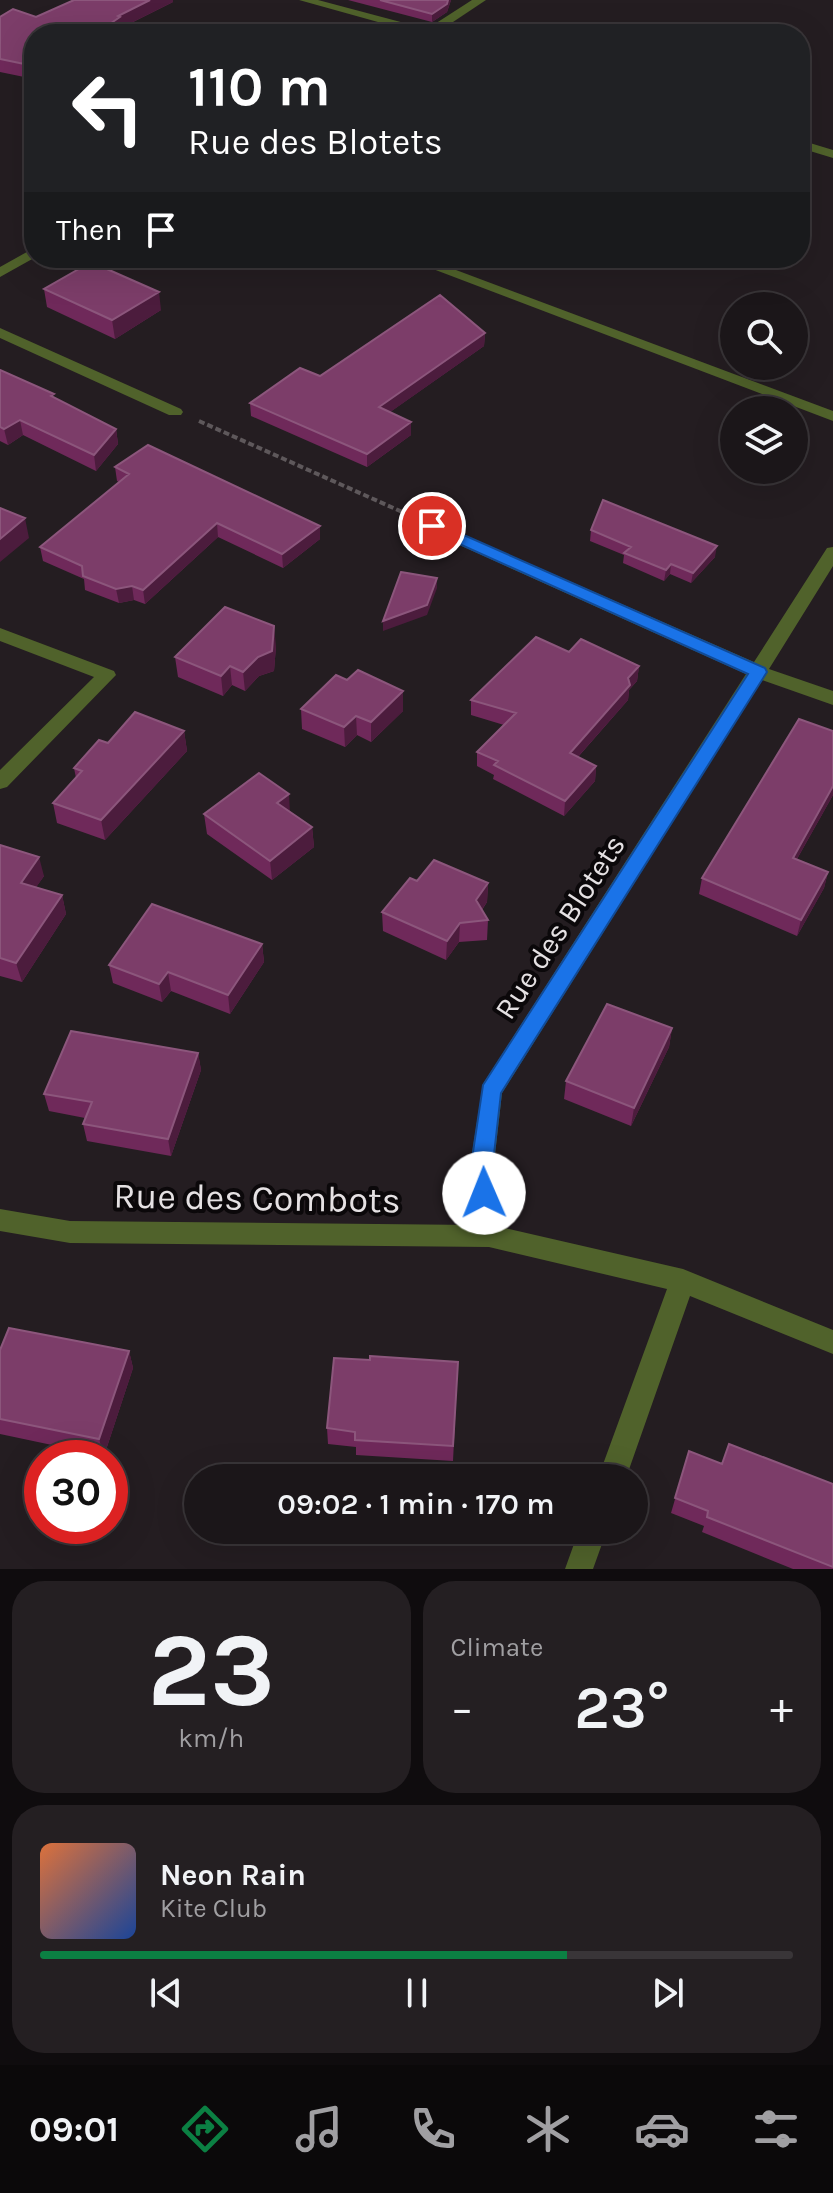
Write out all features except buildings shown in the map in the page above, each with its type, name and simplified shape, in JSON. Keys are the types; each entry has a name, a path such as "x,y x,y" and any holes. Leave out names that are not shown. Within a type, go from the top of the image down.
{"street":[{"path":"305,0 393,24"},
{"path":"445,24 480,0"},
{"path":"810,147 833,154"},
{"path":"0,273 24,258"},
{"path":"438,268 833,416"},
{"path":"0,332 175,412"},
{"path":"432,526 759,672 833,698"},
{"name":"Rue des Blotets","path":"489,1236 481,1172 491,1091 833,552"},
{"path":"0,634 107,675 0,782"},
{"name":"Rue des Combots","path":"0,1220 70,1232 489,1236 683,1281 833,1342"},
{"path":"617,1464 683,1281"},
{"path":"579,1569 588,1544"}],"path":[{"path":"175,412 432,526"}],"route":[{"path":"432,526 759,672 491,1091 481,1172 484,1193"}]}
